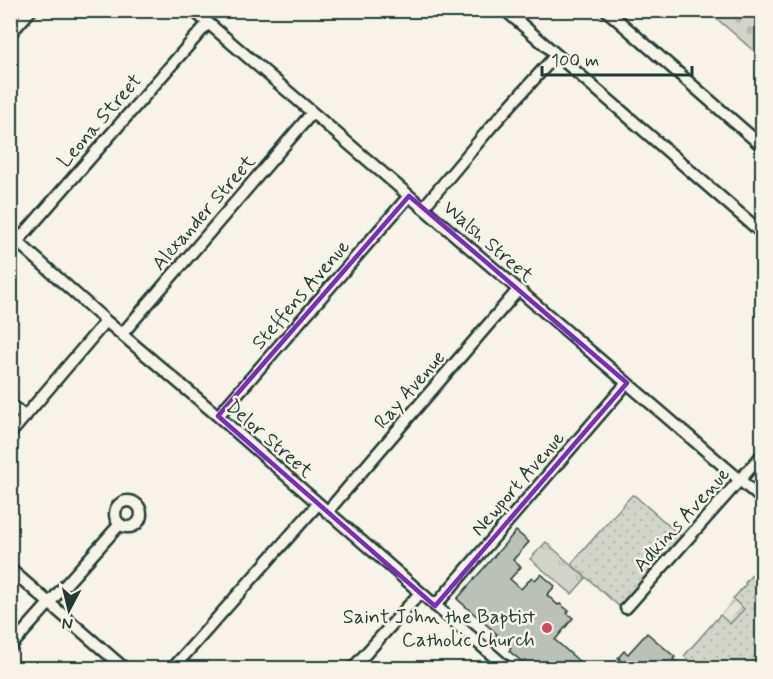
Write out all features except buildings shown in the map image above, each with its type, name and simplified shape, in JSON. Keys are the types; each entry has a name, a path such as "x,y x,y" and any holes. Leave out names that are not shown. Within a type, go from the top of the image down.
{"street":[{"path":"10,34 31,10"},
{"name":"Walsh Street","path":"193,10 762,500"},
{"path":"505,10 762,233"},
{"path":"606,10 762,146"},
{"name":"Leona Street","path":"14,238 208,23"},
{"path":"423,208 490,128 556,55"},
{"name":"Alexander Street","path":"122,334 312,113"},
{"name":"Steffens Avenue","path":"218,416 409,196"},
{"name":"Delor Street","path":"14,238 106,321 507,669"},
{"name":"Ray Avenue","path":"327,512 518,290"},
{"path":"10,434 106,321"},
{"name":"Newport Avenue","path":"435,606 627,383"},
{"path":"10,404 25,417"},
{"name":"Adkins Avenue","path":"626,608 762,455"},
{"path":"173,669 318,504"},
{"path":"10,647 120,524"},
{"path":"10,568 124,669"},
{"path":"352,669 420,592"}],"highlighted area":[{"path":"409,196 627,383 435,606 218,416"}],"shaded area":[{"path":"733,599 744,608 730,624 720,615"}],"green space":[{"path":"708,11 762,11 762,58"},
{"path":"632,495 681,536 681,539 621,608 571,564"},
{"path":"546,542 586,578 572,594 530,559"},
{"path":"762,563 762,668 698,668 684,656 720,615 730,624 744,609 733,599"}],"place":[{"name":"Saint John the Baptist Catholic Church","path":"547,628"}]}
